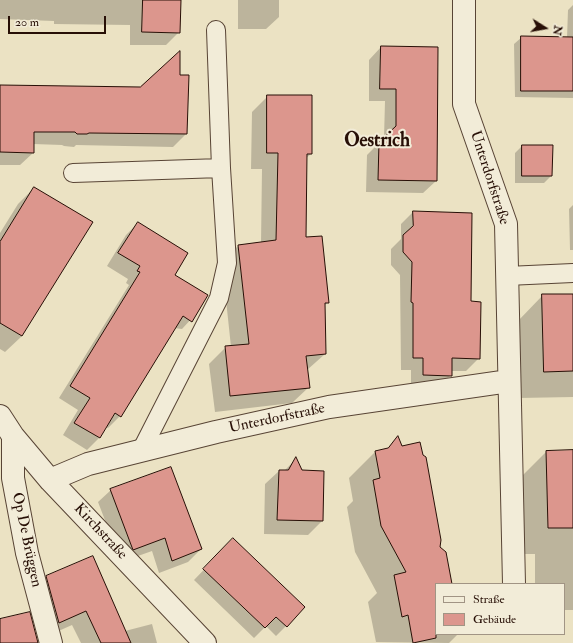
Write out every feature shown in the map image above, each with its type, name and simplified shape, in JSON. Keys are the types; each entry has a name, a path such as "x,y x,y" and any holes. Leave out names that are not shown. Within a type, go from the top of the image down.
{"street":[{"name":"Unterdorfstraße","path":"464,0 464,104 506,224 514,583"},
{"name":"Unterdorfstraße","path":"50,480 88,464 216,432 329,408 509,381"},
{"name":"Kirchstraße","path":"0,416 13,436 50,480 205,643"},
{"name":"Op De Brüggen","path":"13,436 13,478 26,553 51,643"}],"lane":[{"path":"141,451 219,298 227,263 221,168 216,30"},
{"path":"73,173 221,168"},
{"path":"507,276 573,273"}],"building":[{"path":"143,0 181,0 180,33 142,32"},
{"path":"521,36 573,37 573,91 521,91"},
{"path":"381,46 438,47 437,181 378,180 379,142 396,126 396,89 380,89"},
{"path":"180,51 180,75 189,75 187,134 77,134 75,132 34,132 34,153 0,152 0,85 140,87"},
{"path":"267,95 312,95 312,154 307,154 306,237 322,236 329,303 325,303 326,354 306,356 310,388 230,396 225,346 249,344 238,245 276,240 278,153 267,153"},
{"path":"522,145 553,145 552,176 522,176"},
{"path":"34,187 93,222 22,336 0,323 0,242"},
{"path":"413,211 472,213 471,301 481,302 480,359 452,358 452,376 423,375 423,358 413,358 413,303 411,302 412,262 403,252 403,235 413,226"},
{"path":"138,222 188,253 175,275 208,295 192,322 183,316 121,417 115,413 100,438 74,423 90,398 70,386 140,272 137,271 140,266 118,253"},
{"path":"542,294 573,294 573,371 544,372"},
{"path":"398,436 402,446 420,442 423,455 426,457 441,540 440,547 446,552 452,583 435,583 436,638 413,643 408,615 402,617 394,575 406,572 381,526 373,480 380,478 375,451 388,448"},
{"path":"573,450 573,528 548,528 546,451"},
{"path":"296,457 302,470 324,471 323,521 277,520 279,470 288,470"},
{"path":"171,467 202,549 172,561 165,538 133,550 110,489"},
{"path":"233,538 305,607 287,627 276,617 265,628 203,569"},
{"path":"93,556 131,643 101,643 86,611 59,623 46,576"},
{"path":"30,612 38,643 0,643 0,619"}],"district":[{"name":"Oestrich","path":"377,142"}]}
